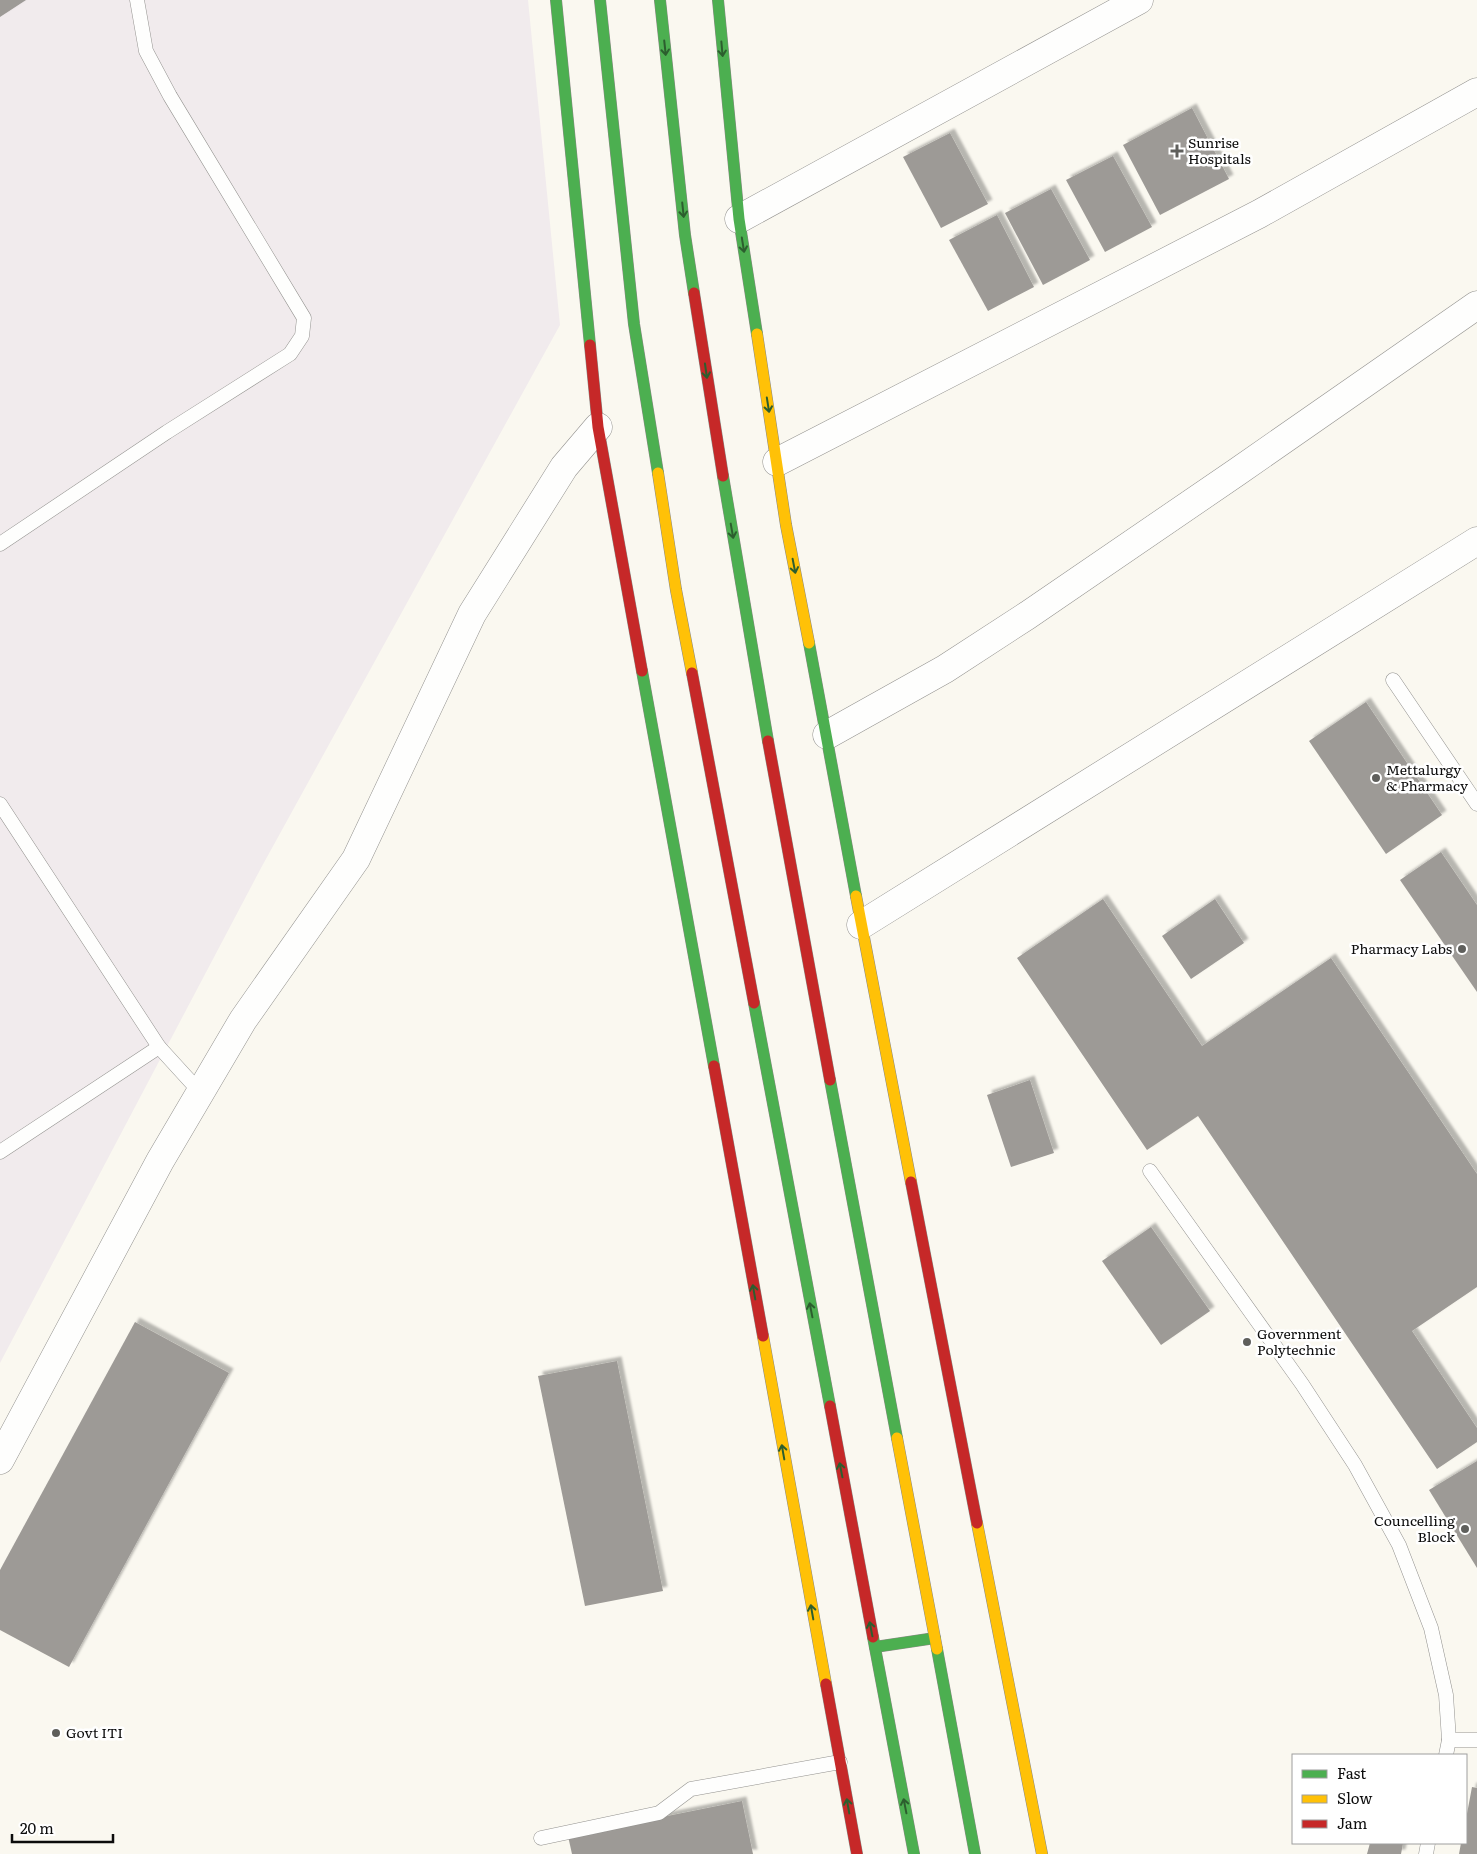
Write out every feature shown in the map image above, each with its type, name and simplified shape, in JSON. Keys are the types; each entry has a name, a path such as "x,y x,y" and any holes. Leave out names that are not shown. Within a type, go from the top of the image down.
{"main road":[{"path":"556,0 598,427 857,1854"},
{"path":"600,0 634,324 676,590 914,1854"},
{"path":"660,0 685,235 714,423 792,876 975,1854"},
{"path":"718,0 739,219 786,525 827,735 861,925 1042,1854"},
{"path":"875,1647 935,1638"}],"street":[{"path":"739,219 1139,0"},
{"path":"777,462 1259,214 1477,92"},
{"path":"827,735 945,668 1028,614 1238,472 1477,305"},
{"path":"0,1460 160,1161 200,1092 243,1020 356,859 472,614 564,467 598,427"},
{"path":"861,925 1477,541"}],"lane":[{"path":"0,544 167,432 290,354 302,336 304,318 170,96 146,51 137,0"},
{"path":"1393,680 1477,804"},
{"path":"0,804 159,1047 200,1092"},
{"path":"0,1152 159,1047"},
{"path":"1150,1171 1302,1384 1356,1465 1399,1545 1431,1628 1446,1695 1449,1740 1446,1754"},
{"path":"1449,1740 1477,1740"},
{"path":"542,1838 659,1813 692,1789 840,1762"}],"shaded area":[{"path":"0,0 528,0 560,325 261,868 0,1363"}],"building":[{"path":"0,0 26,0 0,17"},
{"path":"1192,108 1229,179 1160,215 1123,145"},
{"path":"950,133 988,204 941,228 903,157"},
{"path":"1113,156 1152,227 1105,252 1066,180"},
{"path":"1051,189 1090,260 1043,285 1005,213"},
{"path":"997,215 1034,287 988,311 949,240"},
{"name":"Mettalurgy & Pharmacy","path":"1366,702 1442,815 1386,854 1309,741"},
{"name":"Pharmacy Labs","path":"1441,852 1477,905 1477,992 1400,880"},
{"path":"1103,899 1202,1046 1331,958 1477,1174 1477,1287 1412,1331 1477,1428 1477,1442 1437,1469 1198,1116 1147,1150 1017,958"},
{"path":"1215,899 1244,943 1191,979 1162,936"},
{"path":"1030,1080 1054,1153 1011,1167 987,1095"},
{"path":"1151,1227 1210,1311 1161,1345 1102,1261"},
{"path":"135,1322 229,1373 69,1667 0,1630 0,1570"},
{"path":"617,1361 663,1591 585,1606 538,1376"},
{"name":"Councelling Block","path":"1477,1461 1477,1568 1429,1490"},
{"path":"1472,1787 1477,1788 1477,1854 1459,1854 1461,1844 1467,1844 1467,1814"},
{"path":"742,1801 753,1854 572,1854 568,1836"},
{"path":"1370,1844 1403,1844 1401,1854 1367,1854"}],"traffic: fast":[{"path":"556,0 590,345"},
{"path":"600,0 634,324 658,473"},
{"path":"660,0 685,235 694,293"},
{"path":"718,0 739,219 757,334"},
{"path":"723,476 768,741"},
{"path":"809,643 856,896"},
{"path":"642,671 714,1066"},
{"path":"754,1003 830,1406"},
{"path":"830,1080 897,1438"},
{"path":"873,1637 914,1854"},
{"path":"875,1647 935,1638"},
{"path":"937,1649 975,1854"}],"traffic: slow":[{"path":"757,334 786,525 809,643"},
{"path":"658,473 676,590 692,673"},
{"path":"856,896 911,1182"},
{"path":"763,1336 826,1684"},
{"path":"897,1438 937,1649"},
{"path":"977,1523 1042,1854"}],"traffic: jam":[{"path":"694,293 723,476"},
{"path":"590,345 598,427 642,671"},
{"path":"692,673 754,1003"},
{"path":"768,741 830,1080"},
{"path":"714,1066 763,1336"},
{"path":"911,1182 977,1523"},
{"path":"830,1406 873,1637"},
{"path":"826,1684 857,1854"}],"place":[{"name":"Sunrise Hospitals","path":"1177,151"},
{"name":"Mettalurgy & Pharmacy","path":"1376,778"},
{"name":"Pharmacy Labs","path":"1462,949"},
{"name":"Government Polytechnic","path":"1247,1342"},
{"name":"Councelling Block","path":"1465,1529"},
{"name":"Govt ITI","path":"56,1733"}]}
